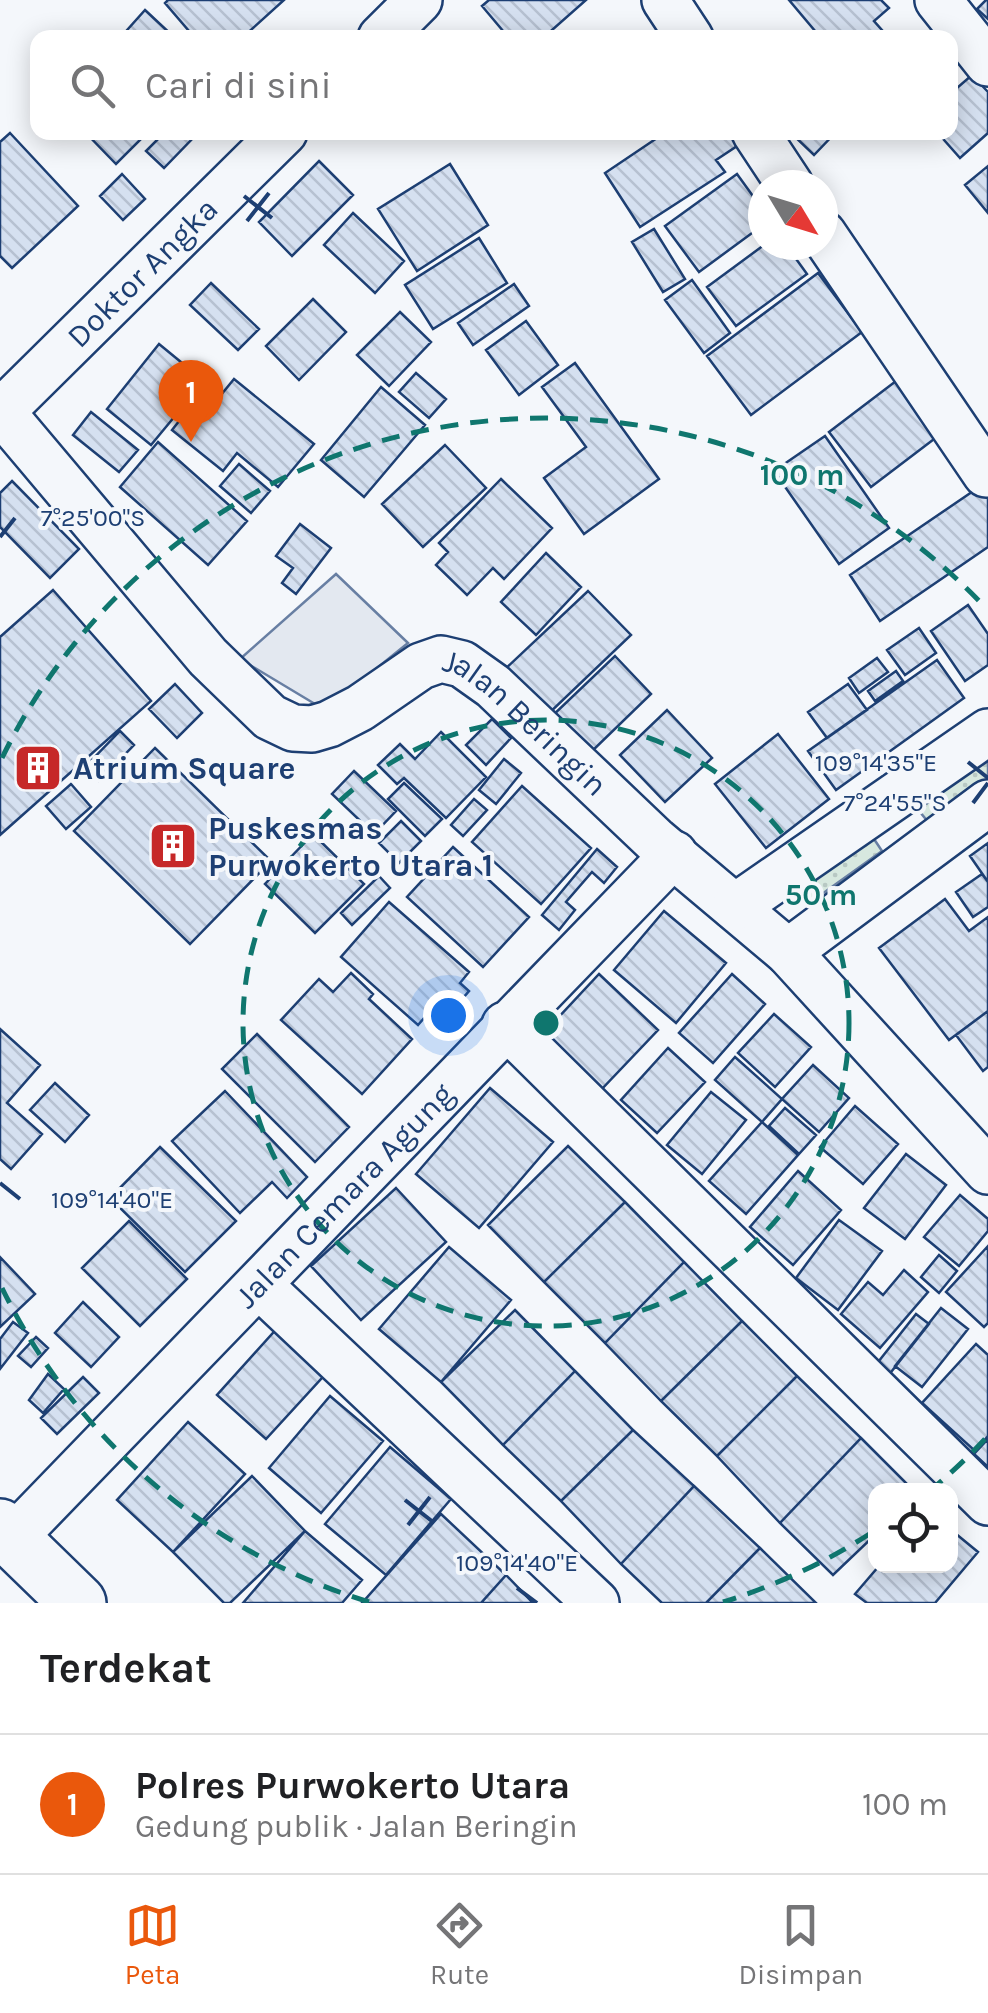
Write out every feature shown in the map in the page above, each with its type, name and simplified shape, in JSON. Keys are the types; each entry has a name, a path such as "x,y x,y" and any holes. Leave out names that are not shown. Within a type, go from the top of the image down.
{"main road":[{"path":"6,1533 78,1603"}],"street":[{"path":"389,30 419,0"},
{"path":"665,0 685,30"},
{"path":"938,0 988,63"},
{"name":"Doktor Angka","path":"0,412 276,140"},
{"path":"759,140 780,170"},
{"path":"838,256 986,474"},
{"name":"Jalan Beringin","path":"0,412 208,657 270,717 293,728 312,728 360,708 421,666 441,658 462,664 493,686 656,841 788,952 988,1171"},
{"path":"735,907 988,732"},
{"path":"890,798 922,849"},
{"path":"788,952 988,803"},
{"name":"Jalan Cemara Agung","path":"6,1533 260,1286 674,854"},
{"path":"506,1025 988,1502"},
{"path":"260,1286 596,1603"}],"shaded area":[{"path":"336,574 408,643 325,710 240,659"},
{"path":"988,749 988,782 929,823 911,801"},
{"path":"870,833 882,851 808,904 795,884"}],"building":[{"path":"284,0 251,30 188,30 165,3"},
{"path":"489,0 586,0 552,30 502,30 482,6"},
{"path":"789,0 881,0 889,8 874,21 882,30 814,30"},
{"path":"988,0 988,19 977,9"},
{"path":"145,10 166,30 127,30"},
{"path":"972,75 988,92 988,133 960,158 944,140 958,140 958,87"},
{"path":"10,133 78,206 12,268 0,256 0,142"},
{"path":"93,140 140,140 116,164"},
{"path":"157,140 191,140 164,168 146,151"},
{"path":"654,140 738,140 740,144 716,160 725,172 640,227 605,173"},
{"path":"798,140 828,140 814,155"},
{"path":"319,161 353,195 292,256 259,222"},
{"path":"450,164 488,225 417,271 378,209"},
{"path":"988,166 988,213 965,185"},
{"path":"122,174 145,199 123,220 100,196"},
{"path":"737,174 748,189 748,236 699,272 665,226"},
{"path":"353,213 404,261 375,293 324,245"},
{"path":"654,229 685,279 663,292 632,242"},
{"path":"479,238 507,283 433,329 405,285"},
{"path":"748,257 748,260 797,260 807,274 736,326 707,287"},
{"path":"818,273 862,332 751,415 707,356"},
{"path":"692,280 730,333 704,353 665,300"},
{"path":"211,283 259,329 238,350 190,305"},
{"path":"514,284 529,306 473,345 458,323"},
{"path":"313,299 346,332 299,380 266,346"},
{"path":"400,312 431,342 389,386 357,355"},
{"path":"526,321 558,365 519,395 486,350"},
{"path":"159,344 204,381 151,445 107,409"},
{"path":"575,363 659,479 584,534 544,478 586,447 542,387"},
{"path":"416,373 446,399 429,418 399,392"},
{"path":"900,378 942,433 871,487 829,432"},
{"path":"234,379 314,444 278,487 237,453 223,471 172,430 203,391 216,401"},
{"path":"381,387 425,425 364,497 321,460"},
{"path":"91,412 138,450 119,472 73,435"},
{"path":"825,436 889,528 839,564 774,471"},
{"path":"158,442 247,521 208,565 120,487"},
{"path":"445,445 486,488 423,547 382,504"},
{"path":"239,464 270,491 251,513 220,486"},
{"path":"501,479 552,528 504,579 493,568 467,595 436,565 448,552 439,543"},
{"path":"12,481 79,549 50,578 0,527 0,493"},
{"path":"988,481 988,547 880,621 850,575"},
{"path":"300,524 331,548 296,594 282,583 293,568 276,556"},
{"path":"546,553 581,587 536,635 501,602"},
{"name":"Atrium Square","path":"53,590 151,701 0,835 0,637"},
{"path":"588,591 631,635 543,719 501,673"},
{"path":"968,605 988,634 988,665 965,681 931,631"},
{"path":"919,628 936,653 905,675 887,650"},
{"path":"615,656 651,694 587,756 550,718"},
{"path":"877,658 888,672 859,693 849,678"},
{"path":"937,660 964,698 836,790 808,751"},
{"path":"896,671 903,681 875,701 868,691"},
{"path":"175,684 202,713 177,738 149,709"},
{"path":"848,684 867,710 827,738 808,712"},
{"path":"667,710 712,758 665,802 620,755"},
{"path":"492,719 511,738 486,765 466,745"},
{"path":"120,731 134,745 99,781 85,767"},
{"path":"441,732 486,777 446,818 404,778 397,784 378,765 400,744 415,759"},
{"path":"778,734 829,799 766,848 715,784"},
{"name":"Puskesmas Purwokerto Utara 1","path":"155,748 271,861 190,944 74,831"},
{"path":"504,759 521,773 496,804 479,790"},
{"path":"354,771 396,811 374,834 332,794"},
{"path":"404,783 442,819 425,836 388,799"},
{"path":"71,784 91,807 66,829 46,806"},
{"path":"522,786 591,848 541,904 472,842"},
{"path":"474,799 487,810 463,836 451,825"},
{"path":"401,821 421,841 399,863 379,843"},
{"path":"313,834 364,884 315,933 265,884"},
{"path":"988,843 988,882 970,856"},
{"path":"453,847 529,917 483,967 407,897"},
{"path":"597,849 617,867 604,883 592,872 566,902 575,910 559,930 542,915"},
{"path":"982,874 988,882 988,907 973,917 956,892"},
{"path":"379,876 390,888 352,925 341,913"},
{"path":"945,899 969,931 988,917 988,1011 949,1040 879,948"},
{"path":"389,902 469,972 460,983 469,991 444,1020 432,1009 418,1025 341,957"},
{"path":"664,911 726,963 676,1023 614,970"},
{"path":"351,973 373,994 369,999 412,1039 362,1094 281,1020 319,979 333,992"},
{"path":"599,974 658,1030 599,1092 541,1036"},
{"path":"732,974 765,1004 713,1063 679,1033"},
{"path":"988,1011 988,1067 983,1071 956,1035"},
{"path":"774,1014 811,1047 775,1087 738,1053"},
{"path":"0,1029 40,1065 7,1103 42,1134 11,1169 0,1159"},
{"path":"257,1034 349,1127 315,1162 222,1069"},
{"path":"668,1048 705,1082 657,1133 621,1100"},
{"path":"735,1057 782,1099 762,1122 715,1080"},
{"path":"813,1065 849,1098 819,1132 782,1099"},
{"path":"55,1083 89,1115 65,1142 30,1110"},
{"path":"490,1088 553,1142 479,1228 416,1174"},
{"path":"225,1091 307,1177 287,1198 272,1182 240,1213 172,1141"},
{"path":"711,1092 746,1120 702,1174 667,1145"},
{"path":"855,1106 898,1144 863,1184 820,1147"},
{"path":"785,1108 816,1135 799,1154 769,1126"},
{"path":"762,1122 798,1155 746,1214 709,1181"},
{"path":"568,1146 625,1202 544,1282 488,1225"},
{"path":"160,1147 236,1221 185,1272 110,1198"},
{"path":"906,1154 946,1185 905,1239 864,1208"},
{"path":"798,1171 841,1210 793,1265 750,1227"},
{"path":"396,1188 446,1242 361,1320 311,1266"},
{"path":"960,1195 988,1219 988,1231 959,1266 924,1237"},
{"path":"625,1202 684,1262 605,1343 544,1282"},
{"path":"839,1220 882,1251 838,1310 796,1278"},
{"path":"129,1221 187,1279 140,1326 82,1268"},
{"path":"988,1246 988,1323 984,1327 946,1292"},
{"path":"449,1247 511,1300 441,1382 379,1329"},
{"path":"939,1255 957,1271 939,1293 921,1277"},
{"path":"0,1257 35,1294 0,1327"},
{"path":"684,1262 742,1321 661,1401 605,1343"},
{"path":"904,1270 928,1292 880,1348 841,1314 868,1282 883,1295"},
{"path":"83,1302 119,1337 91,1367 55,1333"},
{"path":"941,1308 968,1329 922,1387 895,1366"},
{"path":"515,1310 575,1371 503,1445 441,1382"},
{"path":"916,1314 929,1324 884,1381 871,1371"},
{"path":"742,1321 797,1376 717,1456 661,1401"},
{"path":"13,1322 28,1333 0,1369 0,1339"},
{"path":"281,1324 331,1368 266,1439 217,1395"},
{"path":"36,1337 48,1348 31,1367 18,1356"},
{"path":"976,1344 988,1355 988,1436 975,1451 922,1403"},
{"path":"575,1371 633,1430 561,1501 503,1445"},
{"path":"48,1374 64,1389 43,1413 29,1400"},
{"path":"797,1376 861,1438 780,1523 717,1456"},
{"path":"83,1377 99,1393 57,1434 41,1418"},
{"path":"330,1396 383,1441 321,1513 269,1468"},
{"path":"188,1422 245,1474 173,1552 117,1500"},
{"path":"633,1430 694,1486 621,1564 561,1501"},
{"path":"861,1438 906,1483 868,1483 868,1542 833,1575 780,1523"},
{"path":"988,1439 988,1467 974,1454"},
{"path":"390,1447 451,1499 386,1575 325,1524"},
{"path":"252,1476 305,1531 230,1603 224,1603 173,1552"},
{"path":"694,1486 760,1548 706,1603 662,1603 621,1564"},
{"path":"441,1514 506,1575 481,1603 362,1603"},
{"path":"305,1531 362,1580 342,1603 243,1603"},
{"path":"958,1536 978,1552 935,1603 867,1603 855,1594 873,1573 958,1573"},
{"path":"760,1548 816,1603 706,1603"},
{"path":"506,1575 533,1603 481,1603"}],"place":[{"name":"Polres Purwokerto Utara","path":"191,442"},
{"name":"Atrium Square","path":"38,768"},
{"name":"Puskesmas Purwokerto Utara 1","path":"173,846"}]}
